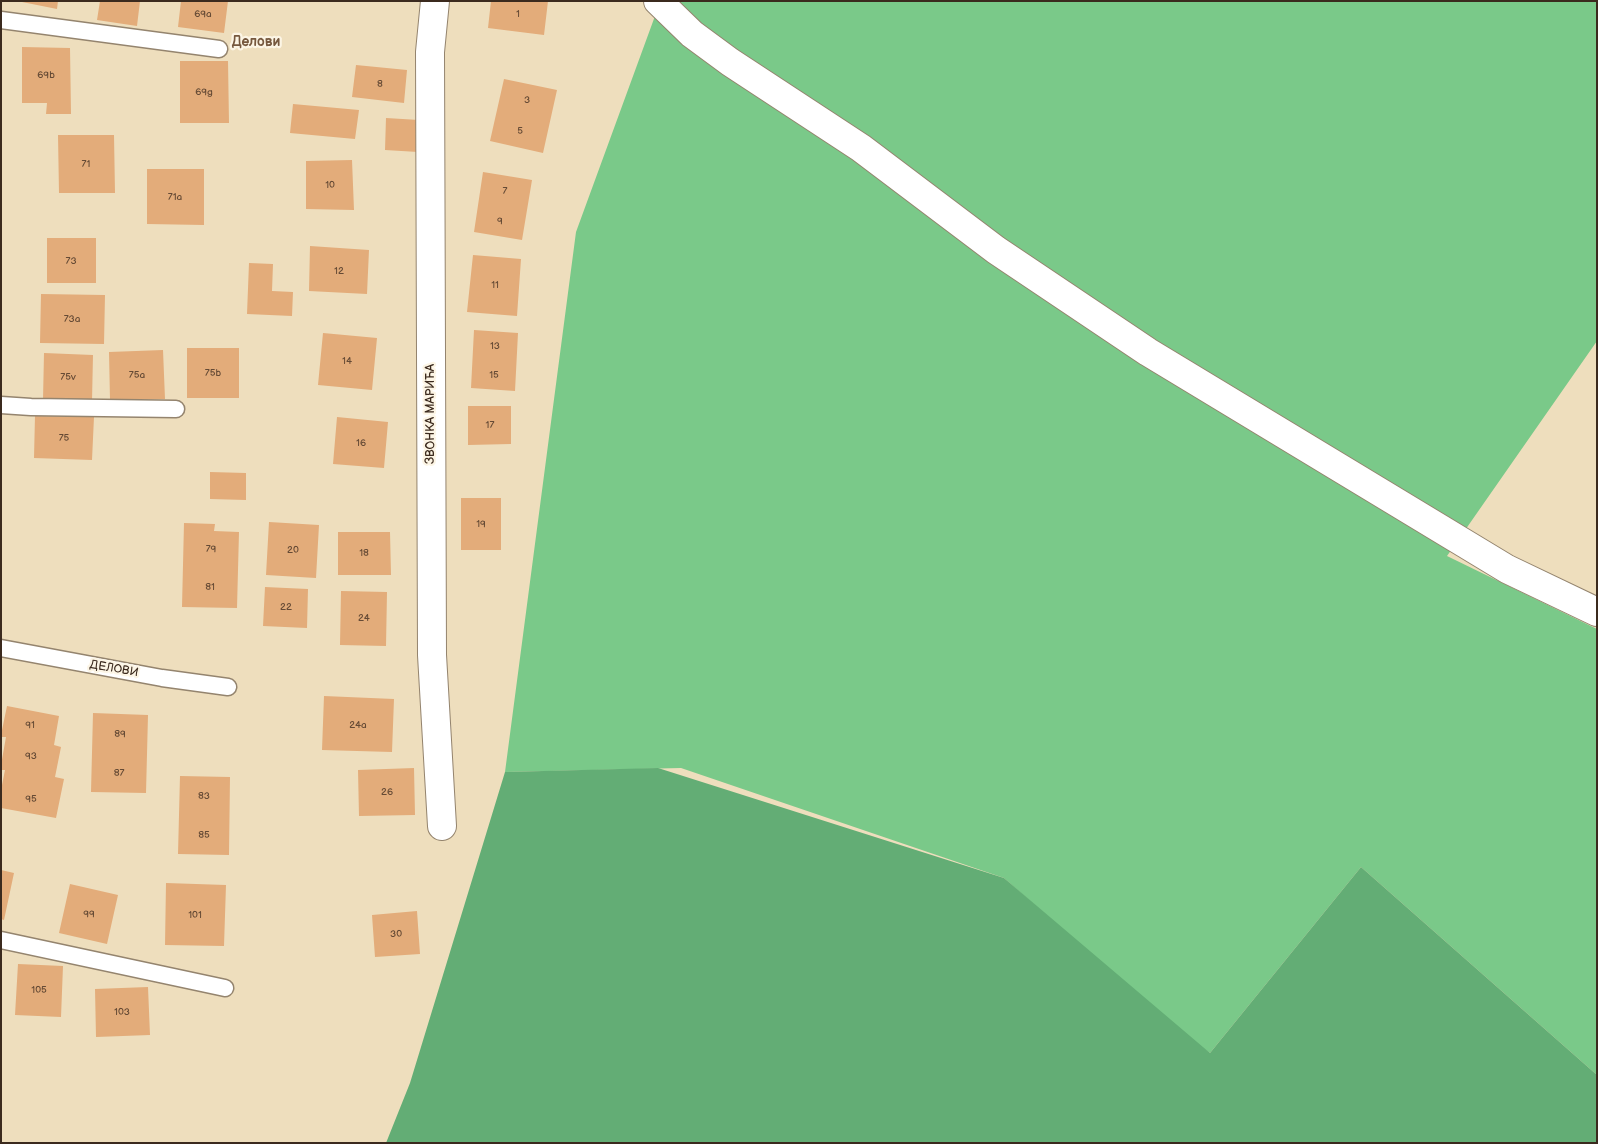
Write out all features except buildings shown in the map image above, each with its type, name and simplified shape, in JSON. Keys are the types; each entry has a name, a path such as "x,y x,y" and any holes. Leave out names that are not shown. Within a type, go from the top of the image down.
{"street":[{"name":"ЗВОНКА МАРИЋА","path":"436,1 430,52 432,655 442,826"},
{"path":"658,1 692,34 730,62 853,142 996,250 1148,352 1506,569 1597,612"}],"lane":[{"path":"1,20 219,49"},
{"path":"1,405 176,409"},
{"name":"ДЕЛОВИ","path":"1,648 162,678 228,687"},
{"path":"1,940 225,988"}],"green space":[{"path":"666,1 1597,1 1597,341 1447,556 1597,629 1597,1075 1361,867 1210,1053 1181,1034 1004,878 681,768 505,772 576,232 655,16"},
{"path":"658,768 1004,878 1210,1053 1361,867 1597,1075 1597,1143 386,1143 410,1083 505,772"}],"district":[{"name":"Делови","path":"256,42"}]}
